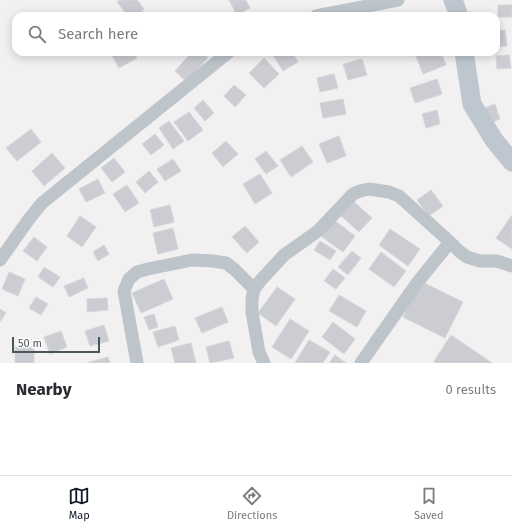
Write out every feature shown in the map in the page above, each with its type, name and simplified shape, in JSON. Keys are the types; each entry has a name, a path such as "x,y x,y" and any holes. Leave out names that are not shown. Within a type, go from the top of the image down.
{"main road":[{"path":"453,0 458,12"},
{"path":"465,56 472,104 494,140 512,162"}],"street":[{"path":"336,12 398,0"},
{"path":"0,260 42,203 224,56"},
{"path":"264,363 259,352 252,312 254,289 284,255 318,231 353,194 360,191 369,189 399,196 459,252 467,257 480,261 497,261 512,266"},
{"path":"361,363 416,283 450,242"},
{"path":"137,363 124,291 129,279 137,272 148,268 192,260 214,261 226,263 254,289"}],"building":[{"path":"120,0 137,0 144,9 140,12 125,12 117,2"},
{"path":"229,0 246,0 250,8 243,12 235,12"},
{"path":"498,5 512,5 512,17 500,17 500,12 498,12"},
{"path":"505,30 507,46 500,47 500,31"},
{"path":"509,55 511,68 497,69 496,56"},
{"path":"112,56 136,56 137,58 119,68"},
{"path":"188,56 206,56 208,58 186,81 175,71"},
{"path":"274,56 294,56 298,62 283,71"},
{"path":"416,56 443,56 446,65 423,74"},
{"path":"264,58 279,74 264,88 249,73"},
{"path":"362,59 367,75 348,80 343,64"},
{"path":"334,74 338,88 320,92 317,78"},
{"path":"437,79 442,94 415,103 410,88"},
{"path":"234,85 246,95 235,107 224,96"},
{"path":"343,99 346,114 323,118 320,103"},
{"path":"203,100 214,113 205,121 194,108"},
{"path":"495,104 500,119 485,125 479,110"},
{"path":"437,110 440,124 426,128 422,114"},
{"path":"189,112 203,130 188,141 174,122"},
{"path":"169,121 184,141 173,149 159,128"},
{"path":"31,129 41,142 17,161 6,148"},
{"path":"155,134 164,145 151,155 142,144"},
{"path":"339,136 346,156 327,163 319,144"},
{"path":"226,141 238,154 223,167 212,153"},
{"path":"302,146 313,162 291,177 280,160"},
{"path":"266,151 278,166 266,174 255,159"},
{"path":"52,153 65,168 44,186 32,171"},
{"path":"114,158 125,172 112,182 101,168"},
{"path":"173,159 181,171 165,181 157,169"},
{"path":"149,171 158,182 145,193 136,182"},
{"path":"260,174 272,193 255,204 243,184"},
{"path":"98,179 105,193 86,202 79,189"},
{"path":"127,185 139,203 125,212 113,194"},
{"path":"431,190 443,206 429,216 417,200"},
{"path":"352,200 372,218 359,232 339,214"},
{"path":"170,205 174,222 154,227 150,210"},
{"path":"512,215 512,249 496,238"},
{"path":"80,216 96,227 82,247 67,236"},
{"path":"334,220 355,236 343,252 322,237"},
{"path":"245,226 259,242 247,253 232,237"},
{"path":"173,228 178,249 158,254 153,233"},
{"path":"390,229 420,249 408,266 379,245"},
{"path":"34,237 47,247 37,261 23,251"},
{"path":"320,241 336,251 330,260 314,250"},
{"path":"104,245 109,254 98,261 93,252"},
{"path":"352,251 361,258 348,275 338,267"},
{"path":"381,252 406,271 394,287 369,269"},
{"path":"44,267 60,277 53,287 38,277"},
{"path":"333,269 345,278 336,289 324,281"},
{"path":"9,272 25,279 18,296 2,289"},
{"path":"84,278 88,288 69,297 64,286"},
{"path":"164,279 173,299 141,313 132,293"},
{"path":"420,281 463,302 445,338 403,317"},
{"path":"277,287 295,299 276,326 258,313"},
{"path":"339,295 366,311 357,327 329,311"},
{"path":"36,297 48,304 41,315 29,308"},
{"path":"107,298 108,310 87,312 87,299"},
{"path":"222,307 228,322 202,333 195,318"},
{"path":"0,309 6,313 0,322"},
{"path":"154,314 158,327 149,330 144,317"},
{"path":"290,319 309,331 291,359 272,347"},
{"path":"333,322 355,339 344,354 322,337"},
{"path":"104,325 109,341 90,346 85,331"},
{"path":"175,326 179,340 158,347 153,332"},
{"path":"61,331 67,347 50,354 44,337"},
{"path":"451,335 492,363 436,363 434,361"},
{"path":"309,340 330,352 323,363 295,363"},
{"path":"229,341 234,358 210,363 206,347"},
{"path":"191,343 196,363 175,363 171,348"},
{"path":"15,347 34,348 34,363 15,363"},
{"path":"335,355 346,363 329,363"},
{"path":"108,357 110,363 87,363"}]}
